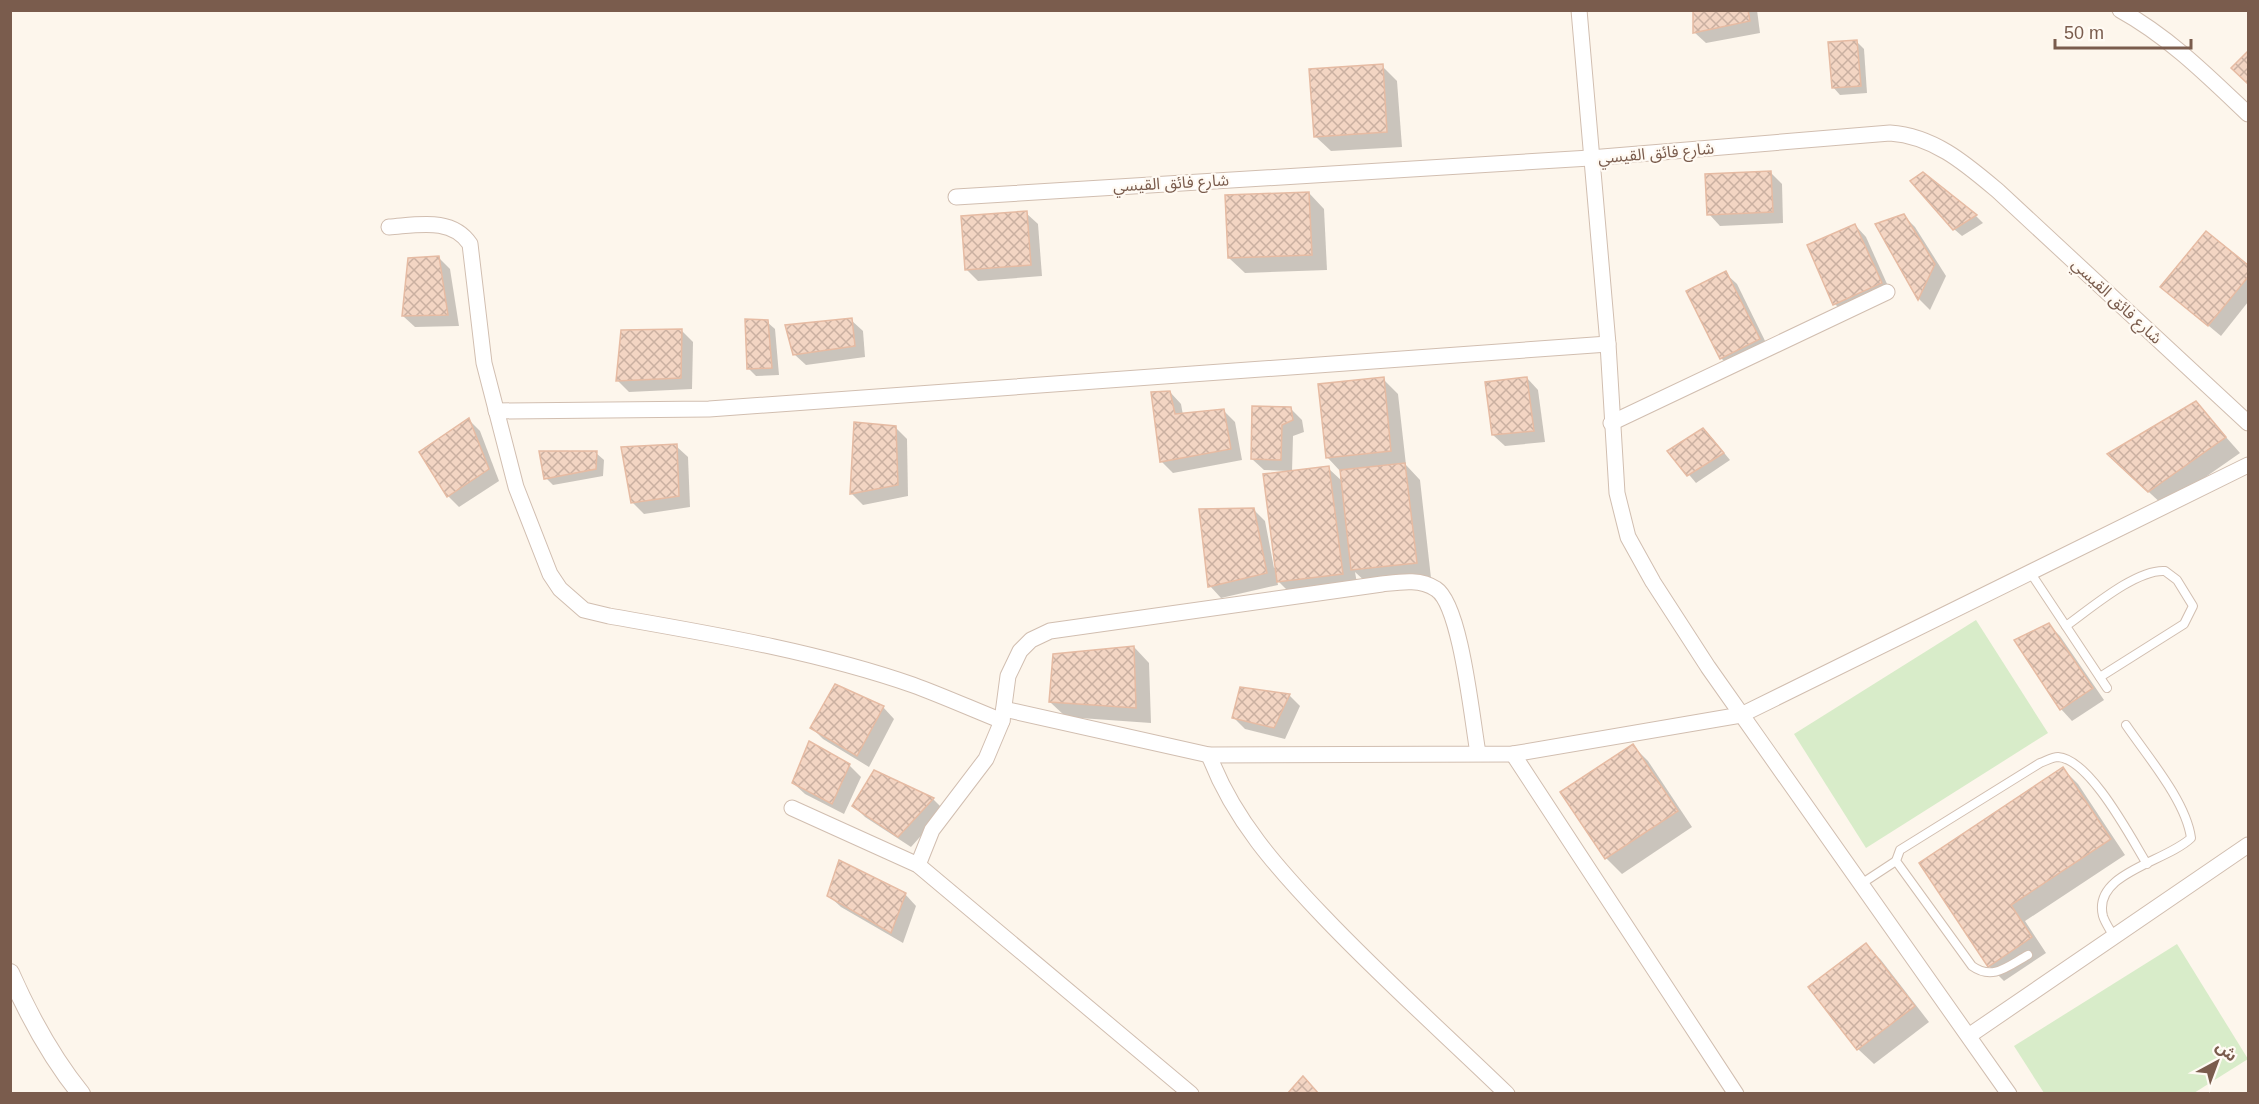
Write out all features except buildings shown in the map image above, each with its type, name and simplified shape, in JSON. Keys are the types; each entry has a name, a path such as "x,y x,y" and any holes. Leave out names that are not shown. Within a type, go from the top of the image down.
{"street":[{"path":"1579,10 1590,158 1608,344 1611,423 1617,492 1629,537 1653,582 1741,715 1970,1035 2009,1094"},
{"path":"2120,10 2144,23 2192,60 2248,114"},
{"name":"شارع فائق القيسي","path":"956,196 1590,158 1890,133 1908,134 1931,143 1963,161 2248,423"},
{"path":"389,227 423,225 450,227 459,231 470,244 484,363 516,487 550,574 560,590 584,610 802,654 912,685 1003,715 1209,755 1513,754 1741,715 2248,465"},
{"path":"1611,423 1887,292"},
{"path":"496,411 709,409 1608,344"},
{"path":"918,864 932,830 976,774 1003,715 1008,676 1020,651 1031,640 1050,631 1410,582 1434,587 1443,594 1457,631 1478,753"},
{"path":"1513,754 1736,1094"},
{"path":"1209,755 1226,797 1238,817 1284,876 1360,955 1507,1094"},
{"path":"792,808 918,864 1191,1094"},
{"path":"1970,1035 2248,846"},
{"path":"10,973 25,1006 51,1051 81,1094"}],"lane":[{"path":"2066,626 2127,585 2154,570 2165,571 2188,594 2193,606 2184,624 2100,677"},
{"path":"2030,572 2107,688"},
{"path":"2114,937 2103,916 2103,898 2109,886 2133,869 2181,848 2191,838 2189,823 2126,725"},
{"path":"2028,955 1994,974 1982,973 1961,953 1896,861 1897,854 1904,846 2040,763 2056,757 2074,763 2088,777 2120,819 2147,864"},
{"path":"1861,884 1896,861"}],"green space":[{"path":"1976,620 2048,733 1866,848 1794,734"},
{"path":"2177,944 2248,1059 2194,1093 2044,1093 2014,1046"}]}
